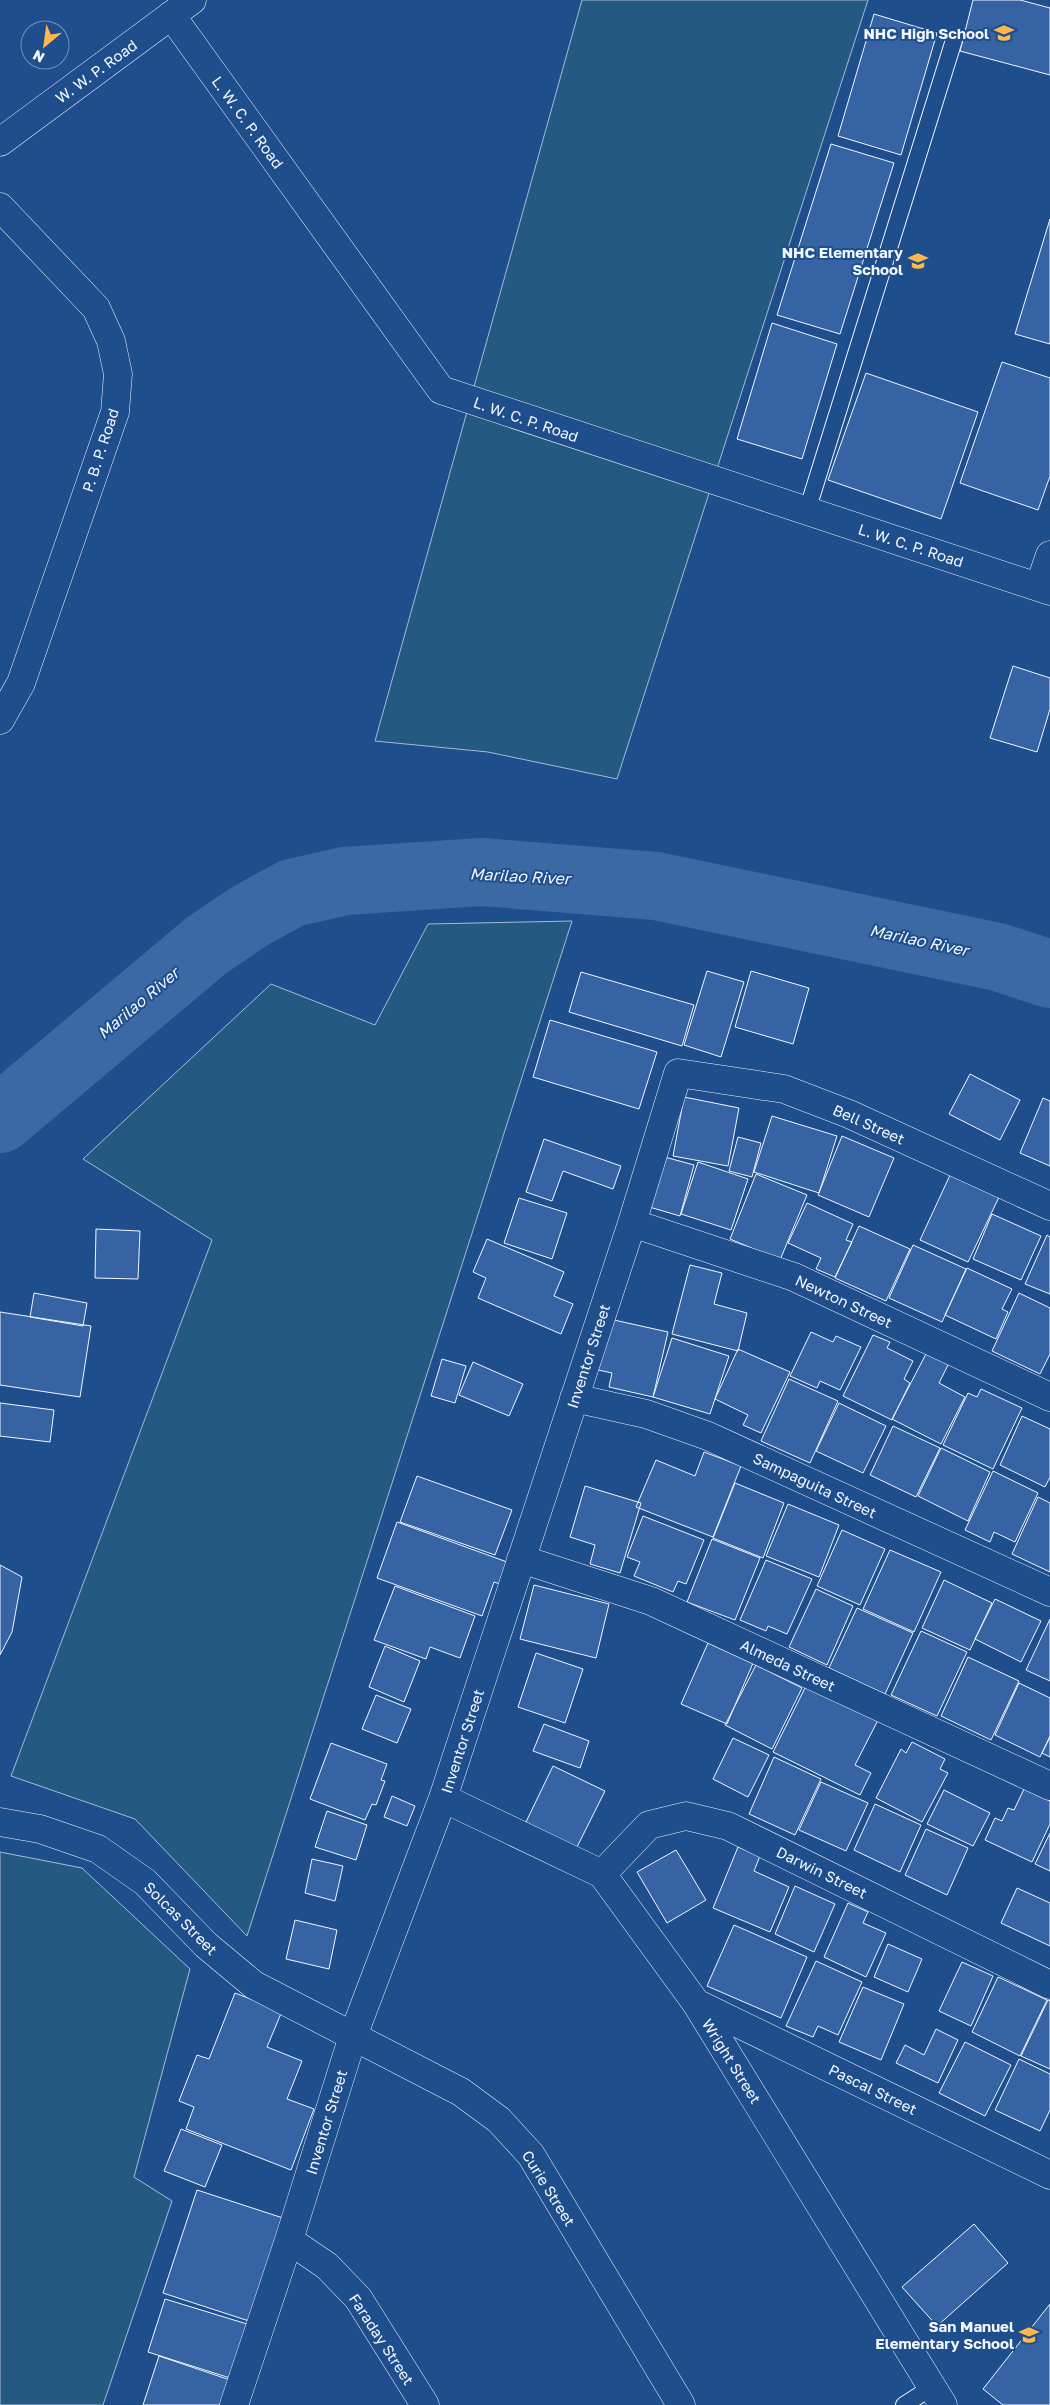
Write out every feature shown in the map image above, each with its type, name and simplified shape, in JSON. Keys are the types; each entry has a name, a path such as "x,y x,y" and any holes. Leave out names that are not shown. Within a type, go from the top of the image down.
{"street":[{"name":"W. W. P. Road","path":"0,142 182,8"},
{"name":"L. W. C. P. Road","path":"182,8 441,390 1044,589"},
{"name":"P. B. P. Road","path":"0,206 96,308 111,341 118,374 115,412 21,683 0,720"},
{"path":"1044,589 1050,555"},
{"name":"Bell Street","path":"678,1073 784,1089 849,1114 1050,1206"},
{"name":"Inventor Street","path":"234,2405 289,2240 353,2036 443,1798 632,1223 678,1073"},
{"name":"Newton Street","path":"632,1223 794,1277 1050,1397"},
{"name":"Sampaguita Street","path":"574,1398 646,1414 708,1436 1050,1592"},
{"name":"Almeda Street","path":"521,1559 651,1601 1050,1786"},
{"name":"Wright Street","path":"443,1798 602,1874 696,2003 938,2396"},
{"name":"Darwin Street","path":"602,1874 649,1825 686,1816 728,1826 1050,1985"},
{"name":"Solcas Street","path":"0,1822 40,1829 98,1850 145,1882 206,1945 254,1985 353,2036"},
{"name":"Pascal Street","path":"696,2003 1050,2175"},
{"name":"Curie Street","path":"353,2036 461,2092 499,2120 531,2155 680,2405"},
{"name":"Faraday Street","path":"289,2240 327,2266 358,2298 425,2405"}],"lane":[{"path":"806,511 954,40"},
{"path":"904,2405 938,2396"}],"shaded area":[{"path":"582,0 868,0 617,779 488,752 375,741"},
{"path":"572,921 247,1936 135,1819 11,1776 212,1240 83,1159 271,984 375,1025 428,924"},
{"path":"0,1852 82,1868 190,1969 134,2177 172,2201 103,2405 0,2405"}],"building":[{"name":"NHC High School","path":"973,0 1020,0 1050,8 1050,75 960,51"},
{"path":"874,14 937,33 901,155 838,136"},
{"path":"831,144 894,163 840,334 777,315"},
{"path":"1050,219 1050,344 1015,334"},
{"path":"772,323 837,344 802,459 737,439"},
{"path":"1002,362 1050,378 1050,476 1038,510 960,483"},
{"path":"866,373 978,412 941,519 828,480"},
{"path":"1013,666 1050,678 1050,709 1037,752 990,738"},
{"path":"707,971 744,982 721,1057 684,1045"},
{"path":"751,971 809,988 793,1044 735,1027"},
{"path":"581,972 694,1005 682,1046 569,1012"},
{"path":"550,1020 657,1052 639,1109 533,1077"},
{"path":"970,1074 1020,1100 1000,1140 949,1114"},
{"path":"684,1097 739,1108 728,1166 673,1156"},
{"path":"1043,1098 1050,1101 1050,1166 1020,1153"},
{"path":"772,1116 837,1136 819,1193 754,1172"},
{"path":"842,1136 894,1158 869,1217 818,1195"},
{"path":"738,1137 761,1143 752,1177 729,1171"},
{"path":"544,1139 621,1166 613,1189 563,1171 552,1201 526,1192"},
{"path":"661,1156 694,1165 680,1216 646,1206"},
{"path":"698,1162 748,1179 731,1230 681,1214"},
{"path":"951,1173 1000,1195 968,1262 920,1240"},
{"path":"756,1174 807,1195 780,1260 730,1239"},
{"path":"519,1198 567,1213 552,1259 504,1243"},
{"path":"807,1203 853,1224 846,1240 852,1242 835,1277 816,1269 821,1258 788,1243"},
{"path":"992,1214 1041,1236 1021,1280 973,1259"},
{"path":"859,1226 910,1249 886,1301 835,1278"},
{"path":"96,1229 140,1231 138,1279 95,1278"},
{"path":"1047,1235 1050,1237 1050,1294 1025,1284"},
{"path":"487,1239 564,1272 554,1296 573,1304 561,1334 478,1298 486,1278 473,1272"},
{"path":"913,1245 966,1269 942,1322 889,1298"},
{"path":"690,1265 722,1273 714,1304 747,1313 738,1351 672,1334"},
{"path":"967,1268 1012,1289 1002,1309 1008,1312 996,1339 945,1315"},
{"path":"34,1293 87,1303 83,1326 30,1317"},
{"path":"1019,1293 1050,1308 1050,1354 1040,1374 992,1351"},
{"path":"0,1312 91,1326 80,1397 0,1385"},
{"path":"605,1318 668,1332 653,1397 609,1387 612,1373 594,1369"},
{"path":"811,1332 833,1342 836,1336 861,1347 840,1390 820,1381 817,1388 790,1376"},
{"path":"873,1335 890,1342 887,1348 913,1361 904,1379 910,1383 892,1420 843,1396"},
{"path":"672,1338 729,1356 710,1414 653,1397"},
{"path":"738,1349 790,1372 761,1433 743,1425 748,1415 715,1399"},
{"path":"927,1352 949,1363 939,1383 965,1397 941,1444 892,1419"},
{"path":"442,1359 466,1366 455,1403 431,1396"},
{"path":"473,1362 523,1384 509,1416 459,1395"},
{"path":"789,1379 838,1401 810,1463 761,1441"},
{"path":"981,1389 1022,1408 993,1469 943,1445 968,1393 977,1397"},
{"path":"0,1403 54,1410 50,1442 0,1436"},
{"path":"839,1403 886,1426 863,1473 816,1451"},
{"path":"1022,1416 1050,1429 1050,1477 1045,1487 1000,1465"},
{"path":"893,1426 940,1448 916,1497 870,1475"},
{"path":"941,1448 990,1472 968,1521 918,1496"},
{"path":"704,1452 741,1466 713,1537 636,1507 656,1460 695,1476"},
{"path":"993,1471 1038,1493 1015,1542 994,1532 990,1542 965,1530"},
{"path":"417,1476 512,1510 495,1555 400,1522"},
{"path":"735,1483 784,1503 763,1558 713,1538"},
{"path":"585,1486 641,1503 620,1573 590,1564 595,1545 570,1537"},
{"path":"1038,1497 1050,1503 1050,1572 1012,1554"},
{"path":"788,1504 839,1525 819,1577 766,1556"},
{"path":"643,1516 704,1540 686,1584 678,1581 673,1592 634,1576 640,1562 627,1557"},
{"path":"397,1522 507,1562 500,1584 494,1582 482,1616 377,1578"},
{"path":"842,1530 885,1549 860,1605 817,1586"},
{"path":"712,1539 760,1558 735,1620 687,1602"},
{"path":"890,1550 941,1572 914,1632 863,1609"},
{"path":"766,1560 812,1579 787,1634 768,1626 766,1631 740,1620"},
{"path":"0,1565 22,1577 12,1632 0,1655"},
{"path":"944,1580 992,1603 970,1650 922,1628"},
{"path":"534,1585 609,1604 596,1658 520,1639"},
{"path":"395,1586 475,1616 460,1658 430,1647 426,1659 374,1640"},
{"path":"816,1589 853,1606 827,1665 789,1647"},
{"path":"995,1599 1041,1621 1021,1662 975,1639"},
{"path":"857,1608 913,1633 885,1694 829,1668"},
{"path":"1050,1619 1050,1681 1026,1670"},
{"path":"921,1631 967,1652 937,1716 891,1695"},
{"path":"708,1643 753,1663 727,1724 681,1704"},
{"path":"385,1646 420,1661 404,1702 369,1687"},
{"path":"536,1653 583,1669 565,1723 518,1707"},
{"path":"968,1657 1019,1681 991,1740 941,1716"},
{"path":"756,1665 802,1688 772,1749 725,1725"},
{"path":"1019,1683 1050,1698 1050,1737 1040,1757 995,1735"},
{"path":"807,1684 878,1720 855,1765 871,1773 860,1795 773,1752"},
{"path":"376,1695 411,1709 397,1743 362,1729"},
{"path":"544,1724 589,1741 580,1768 533,1751"},
{"path":"1050,1736 1050,1757 1042,1753"},
{"path":"733,1738 769,1755 748,1797 713,1779"},
{"path":"912,1742 945,1759 940,1769 948,1773 922,1822 876,1798 901,1749 906,1753"},
{"path":"331,1743 387,1764 381,1780 385,1781 376,1805 372,1804 365,1820 310,1799"},
{"path":"774,1757 821,1779 795,1835 749,1814"},
{"path":"553,1766 605,1791 576,1849 525,1824"},
{"path":"821,1782 868,1803 846,1851 799,1830"},
{"path":"1024,1789 1050,1801 1050,1824 1032,1862 985,1840 995,1818 1002,1821 1008,1808 1014,1810"},
{"path":"944,1790 990,1813 973,1846 927,1824"},
{"path":"392,1796 415,1806 407,1826 384,1817"},
{"path":"875,1804 921,1825 900,1872 854,1850"},
{"path":"327,1811 367,1825 356,1860 315,1847"},
{"path":"926,1829 968,1848 947,1895 905,1875"},
{"path":"1050,1833 1050,1871 1035,1864"},
{"path":"738,1847 760,1856 754,1871 789,1887 770,1932 713,1908"},
{"path":"676,1850 706,1900 667,1923 637,1872"},
{"path":"312,1859 343,1866 335,1901 305,1893"},
{"path":"795,1886 835,1904 814,1952 775,1934"},
{"path":"1017,1888 1050,1903 1050,1946 1001,1923"},
{"path":"848,1903 868,1912 863,1923 886,1933 866,1977 824,1957"},
{"path":"295,1920 337,1930 329,1969 286,1959"},
{"path":"734,1925 807,1957 781,2018 707,1986"},
{"path":"888,1944 922,1959 908,1992 874,1977"},
{"path":"816,1961 862,1982 838,2035 818,2026 813,2037 786,2026"},
{"path":"962,1962 993,1976 971,2026 939,2011"},
{"path":"998,1977 1047,2000 1020,2056 972,2032"},
{"path":"863,1987 904,2004 881,2060 839,2042"},
{"path":"235,1993 282,2011 267,2047 302,2061 287,2099 314,2109 291,2170 186,2129 194,2107 179,2101 197,2055 209,2059"},
{"path":"1048,2000 1050,2001 1050,2069 1021,2056"},
{"path":"936,2029 958,2040 938,2083 896,2063 905,2045 924,2055"},
{"path":"965,2042 1011,2065 985,2116 939,2093"},
{"path":"1019,2059 1050,2074 1050,2110 1040,2131 995,2110"},
{"path":"181,2129 222,2145 205,2187 164,2171"},
{"path":"197,2190 283,2218 249,2321 163,2293"},
{"path":"974,2224 1008,2263 937,2326 902,2287"},
{"path":"165,2299 247,2324 230,2378 148,2352"},
{"name":"San Manuel Elementary School","path":"1050,2304 1050,2405 1003,2405 983,2389"},
{"path":"159,2356 230,2380 222,2405 143,2405"}],"waterway":[{"name":"Marilao River","path":"0,1119 207,945 250,916 292,893 345,881 482,872 656,886 998,957 1050,974"}],"place":[{"name":"NHC High School","path":"1004,33"},
{"name":"NHC Elementary School","path":"918,261"},
{"name":"San Manuel Elementary School","path":"1029,2335"}]}
